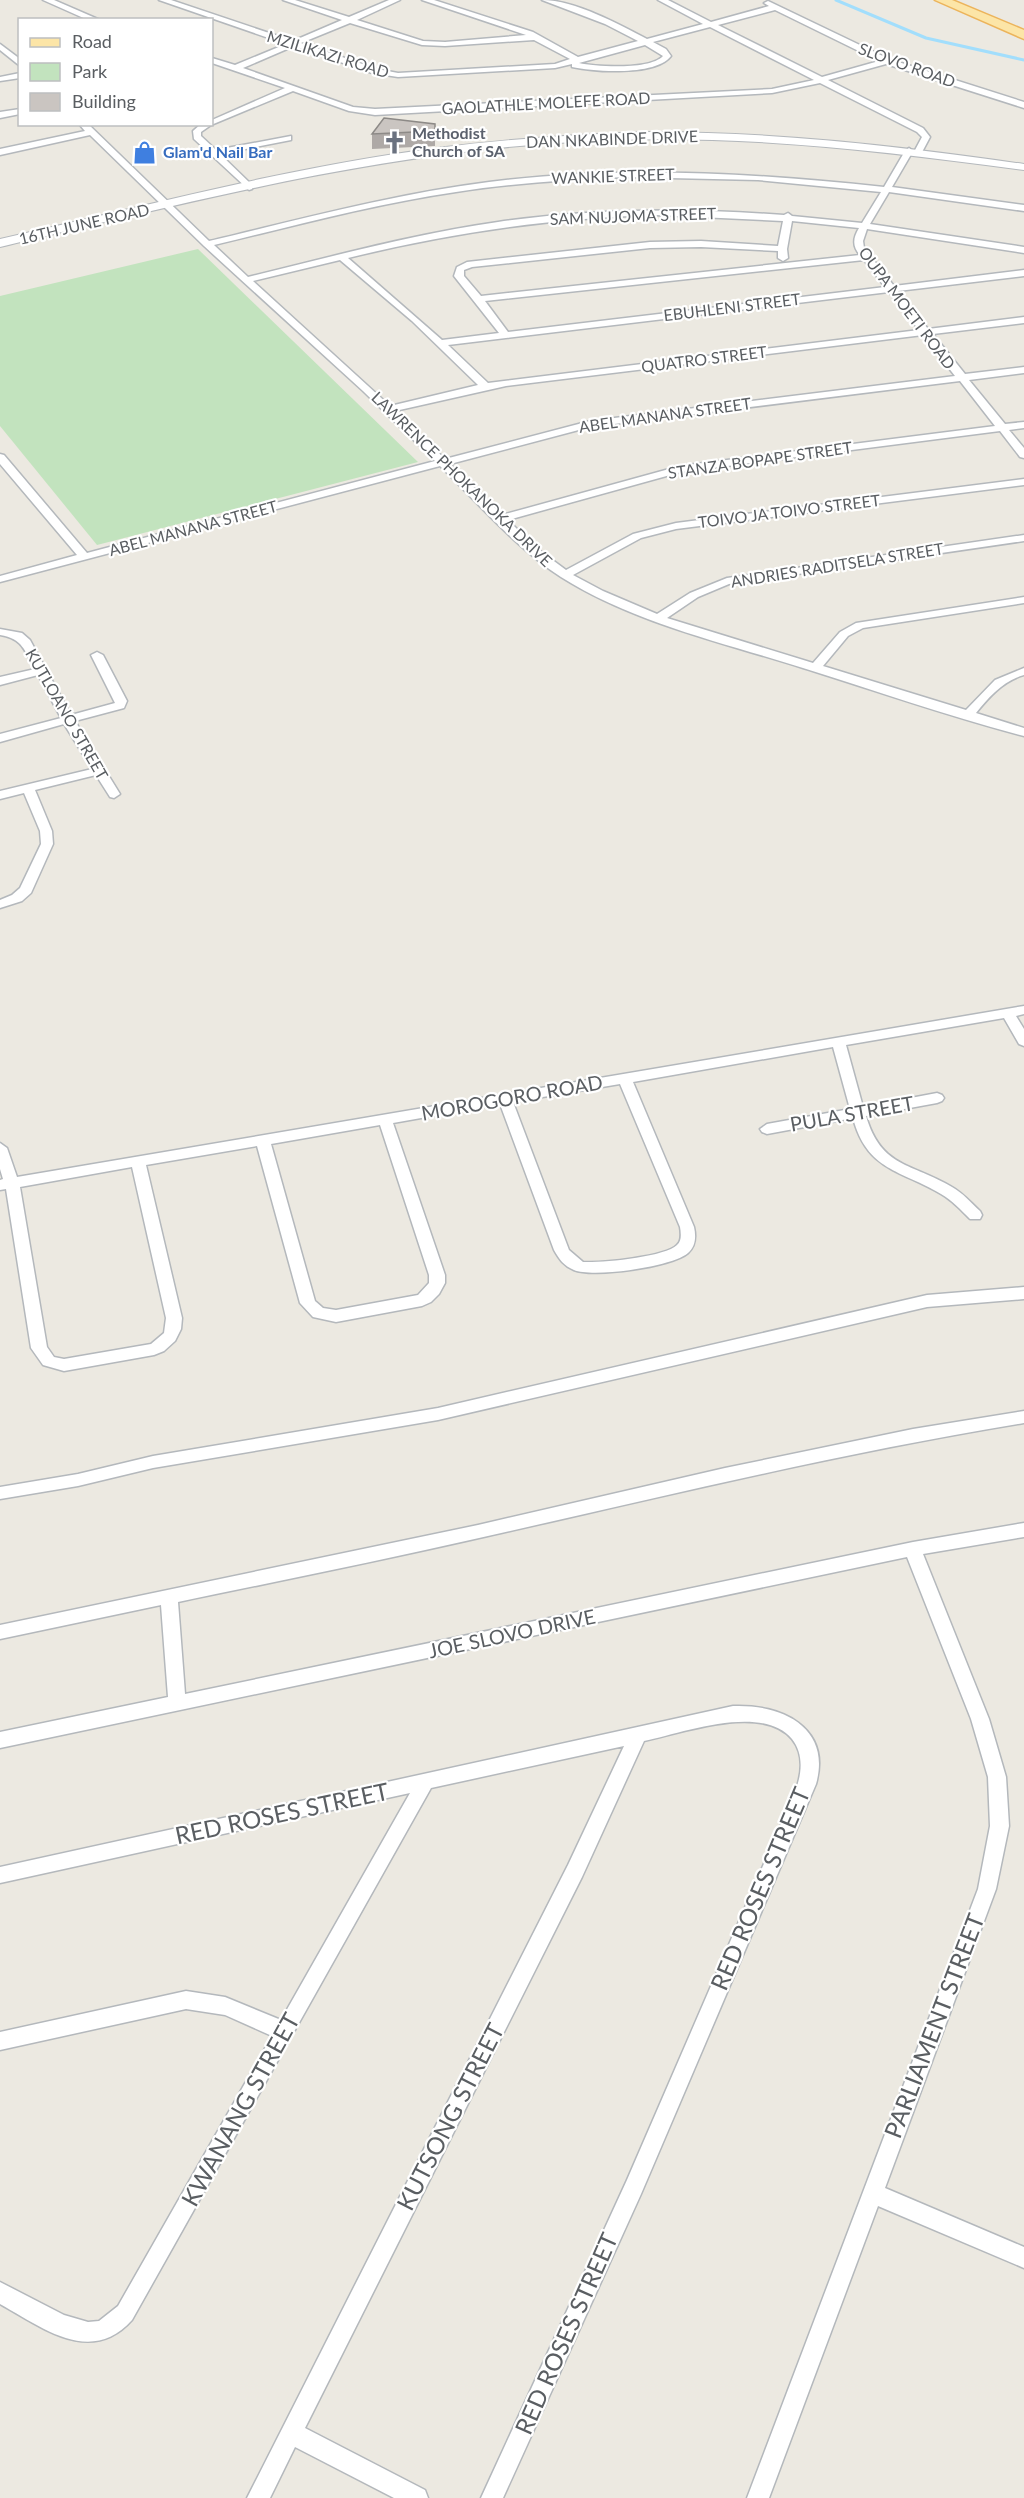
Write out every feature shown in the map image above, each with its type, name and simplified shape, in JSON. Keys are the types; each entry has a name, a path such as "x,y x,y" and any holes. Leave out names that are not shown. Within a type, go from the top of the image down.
{"main road":[{"path":"941,0 1024,35"}],"street":[{"path":"47,0 91,18"},
{"name":"MZILIKAZI ROAD","path":"163,0 375,71 398,75 541,69 776,7"},
{"path":"287,0 407,39 430,44 537,37"},
{"path":"213,73 291,44 396,0"},
{"path":"426,0 537,37 574,62"},
{"name":"MZILIKAZI ROAD","path":"546,0 600,18 666,53 666,60 649,64 599,68 574,62"},
{"path":"662,0 920,130 926,137 913,152"},
{"name":"SLOVO ROAD","path":"762,0 886,61 1024,105"},
{"path":"0,46 18,62"},
{"name":"GAOLATHLE MOLEFE ROAD","path":"213,60 291,90 358,111 375,112 761,92 790,89 886,61"},
{"path":"0,79 18,75"},
{"path":"213,123 291,90"},
{"path":"0,115 18,111"},
{"name":"LAWRENCE PHOKANOKA DRIVE","path":"85,126 541,558 565,574 658,619 1024,732"},
{"path":"207,126 195,134 249,187"},
{"path":"0,152 91,132"},
{"name":"DAN NKABINDE DRIVE","path":"167,205 397,157 476,146 568,138 665,136 803,140 1024,167"},
{"path":"214,153 288,138"},
{"name":"OUPA MOETI ROAD","path":"913,152 887,188 864,226 858,245 864,257 892,288 960,378 1024,455"},
{"name":"WANKIE STREET","path":"207,244 414,196 541,179 639,174 716,174 887,188 1024,208"},
{"name":"16TH JUNE ROAD","path":"0,243 167,205"},
{"name":"SAM NUJOMA STREET","path":"246,280 459,230 561,217 645,213 788,216 1024,250"},
{"path":"784,265 782,249 788,216"},
{"path":"505,334 459,276 458,272 464,266 650,245 701,244 782,249"},
{"path":"342,257 440,342 484,386"},
{"path":"479,299 864,257"},
{"name":"EBUHLENI STREET","path":"440,342 1024,273"},
{"name":"QUATRO STREET","path":"386,410 484,386 1024,320"},
{"name":"ABEL MANANA STREET","path":"0,579 564,429 613,420 1024,370"},
{"name":"STANZA BOPAPE STREET","path":"500,519 680,469 1024,425"},
{"path":"0,457 85,558"},
{"name":"TOIVO JA TOIVO STREET","path":"565,574 638,536 676,525 1024,482"},
{"name":"ANDRIES RADITSELA STREET","path":"658,619 694,595 727,581 1024,538"},
{"path":"814,669 844,634 860,625 1024,600"},
{"name":"KUTLOANO STREET","path":"0,632 18,634 26,642 68,720 114,795"},
{"path":"0,738 121,704 97,655"},
{"path":"0,681 42,671"},
{"path":"969,715 993,686 1005,677 1024,671"},
{"path":"0,795 99,771"},
{"path":"0,904 11,901 26,890 47,844 46,831 28,788"},
{"name":"MOROGORO ROAD","path":"6,1184 1024,1010"},
{"path":"1008,1012 1024,1041"},
{"path":"838,1040 858,1113 870,1146 893,1166 946,1190 975,1215"},
{"path":"506,1099 562,1250 570,1261 589,1269 676,1254 687,1244 687,1227 625,1079"},
{"name":"PULA STREET","path":"767,1129 937,1098"},
{"path":"262,1139 308,1303 318,1314 336,1316 422,1300 431,1294 437,1283 437,1275 385,1119"},
{"path":"0,1148 39,1348 49,1361 72,1365 154,1349 165,1343 174,1329 174,1318 138,1160"},
{"path":"0,1493 153,1462 438,1414 927,1301 1024,1293"},
{"path":"0,1632 478,1532 725,1474 913,1435 1024,1417"},
{"name":"JOE SLOVO DRIVE","path":"0,1740 913,1549 1024,1530"},
{"name":"PARLIAMENT STREET","path":"758,2498 987,1889 997,1851 1000,1816 993,1761 983,1728 939,1622 913,1549"},
{"path":"169,1596 177,1704"},
{"name":"RED ROSES STREET","path":"0,1875 424,1784 639,1733 733,1714 757,1712 773,1716 795,1730 808,1752 810,1768 802,1799 634,2187 492,2498"},
{"name":"KUTSONG STREET","path":"258,2498 575,1871 639,1733"},
{"name":"KWANANG STREET","path":"0,2293 74,2329 99,2332 115,2324 135,2299 424,1784"},
{"path":"0,2041 186,2000 202,2000 236,2008 285,2032"},
{"path":"872,2193 1024,2258"},
{"path":"291,2433 417,2498"}],"green space":[{"path":"198,249 418,462 97,545 0,426 0,296"}],"building":[{"path":"384,118 435,124 435,131 372,134"}],"waterway":[{"path":"836,0 926,38 1024,60"}],"place":[{"name":"Methodist Church of SA","path":"394,142"},
{"name":"Glam'd Nail Bar","path":"145,152"}]}
